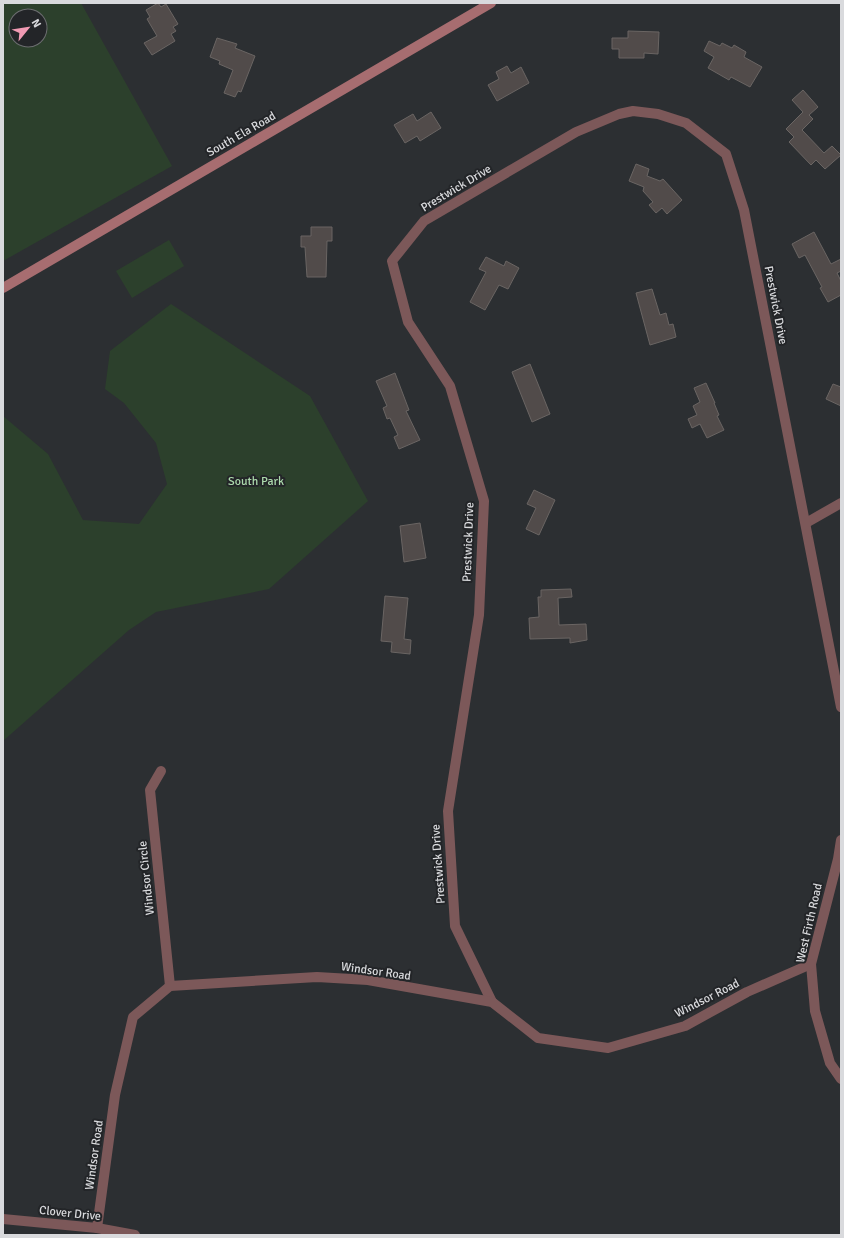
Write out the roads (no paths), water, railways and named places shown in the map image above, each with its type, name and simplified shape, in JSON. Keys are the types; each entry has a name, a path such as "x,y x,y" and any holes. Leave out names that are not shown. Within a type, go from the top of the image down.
{"main road":[{"name":"South Ela Road","path":"3,288 491,3"}],"street":[{"name":"Prestwick Drive","path":"492,1002 455,926 448,811 479,615 484,501 450,386 408,322 392,261 424,221 576,132 619,114 633,111 658,114 686,123 726,154 744,210 806,523"},
{"path":"841,503 806,523 841,707"},
{"name":"Windsor Circle","path":"161,771 150,790 170,986"},
{"name":"West Firth Road","path":"841,840 838,859 811,964 815,1011 830,1063 841,1079"},
{"name":"Windsor Road","path":"97,1228 115,1095 133,1017 170,986 317,977 368,980 492,1002 538,1038 608,1048 685,1026 747,992 811,964"},
{"name":"Clover Drive","path":"3,1219 97,1228 135,1235"}],"park label":[{"name":"South Park","path":"256,481"}]}
